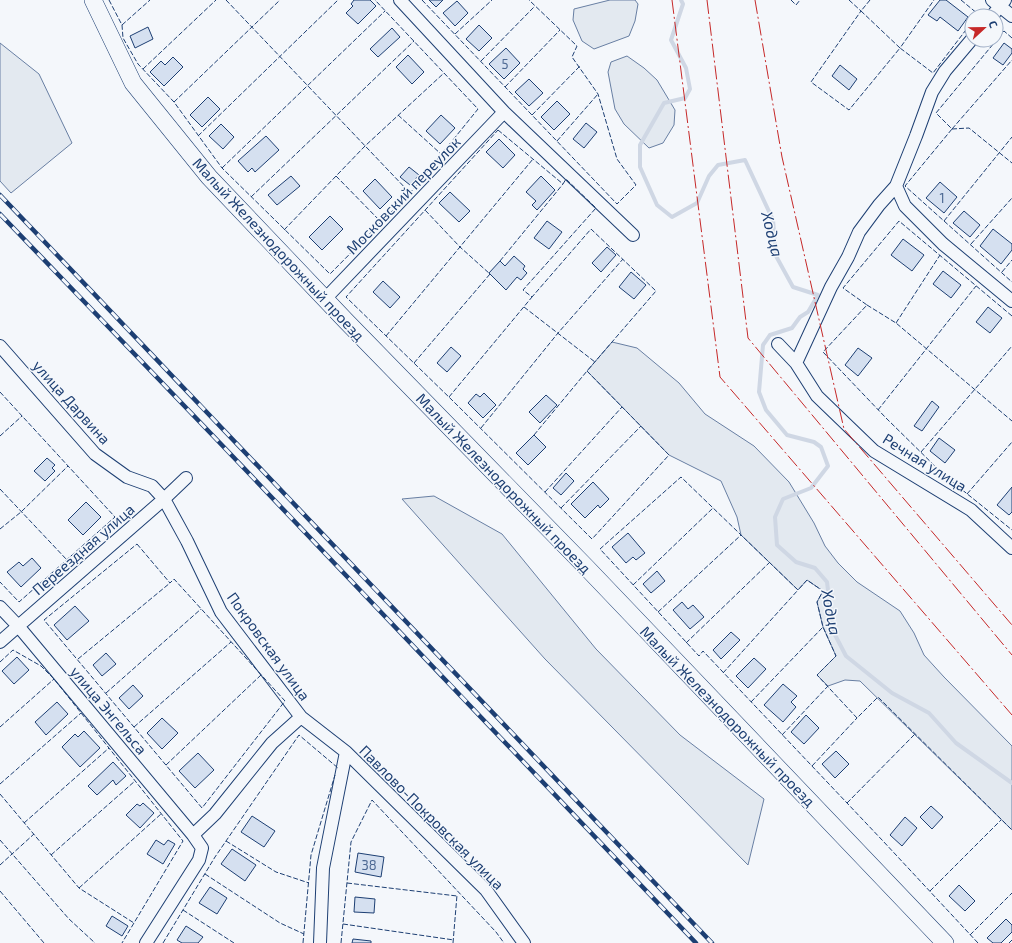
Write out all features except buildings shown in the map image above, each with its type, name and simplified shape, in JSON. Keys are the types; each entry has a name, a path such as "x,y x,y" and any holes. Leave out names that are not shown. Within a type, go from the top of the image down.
{"street":[{"name":"Малый Железнодорожный проезд","path":"92,0 133,83 209,177 325,299 598,580 945,943"},
{"path":"400,0 504,112 633,235"},
{"path":"999,2 1012,16"},
{"path":"796,363 831,287 848,257 859,232 879,205 896,186 932,92 945,71 964,48"},
{"name":"Московский переулок","path":"325,299 504,112"},
{"path":"896,186 904,206 942,244 1012,301"},
{"name":"Речная улица","path":"778,344 796,363 817,396 874,451 971,510 1012,548"},
{"name":"улица Дарвина","path":"0,346 95,454 127,477 152,486 164,499"},
{"name":"Переездная улица","path":"0,642 164,499 186,478"},
{"name":"Покровская улица","path":"164,499 221,612 302,717 346,752"},
{"name":"улица Энгельса","path":"0,608 18,627 193,835 202,848 199,860 146,943"},
{"path":"193,835 215,814 272,743 302,717"},
{"path":"320,943 323,868 346,752"},
{"name":"Павлово-Покровская улица","path":"346,752 486,890 524,943"}],"shaded area":[{"path":"610,0 635,0 638,4 635,21 629,36 594,49 582,41 573,20 574,9"},
{"path":"0,43 39,74 72,143 11,193 0,181"},
{"path":"627,56 644,68 657,80 675,110 674,125 663,143 649,148 624,124 615,109 608,72 611,62"},
{"path":"612,342 637,348 679,383 705,414 754,446 789,482 814,523 825,546 838,563 857,582 900,611 914,633 924,655 1012,746 1012,830 860,681 845,680 828,686 817,675 836,656 823,627 817,602 823,591 807,580 798,590 741,535 737,517 721,481 669,455 587,371"},
{"path":"434,496 502,534 596,649 680,735 764,799 748,865 545,659 402,499"}],"waterway":[{"name":"Ходца","path":"681,0 683,4 671,40 686,68 690,89 685,98 664,103 640,145 640,167 657,205 672,217 697,203 709,176 718,165 745,160 773,220 776,256 793,287 818,295 808,312 800,317 792,328 770,335 763,345 759,392 766,410 787,435 814,442 821,447 828,466 811,488 783,499 775,517 777,545 796,562 815,568 827,582 833,631 846,656 892,693 929,713 956,743 1012,783"}],"railway":[{"path":"0,195 712,943"},
{"path":"0,214 696,943"}],"fence":[{"path":"109,0 122,25 123,38 138,64 174,102 222,168 330,274 410,193 478,109 375,0"},
{"path":"122,25 150,0"},
{"path":"143,69 216,0"},
{"path":"226,0 410,193"},
{"path":"174,102 280,0"},
{"path":"198,136 338,0"},
{"path":"422,0 617,204 636,185 617,159 598,94 572,57 577,46 529,0"},
{"path":"455,34 492,0"},
{"path":"791,0 796,5 800,0"},
{"path":"849,0 861,11 811,82 849,110 900,48 933,73 964,32"},
{"path":"870,0 861,11 900,48 934,0"},
{"path":"961,0 971,8"},
{"path":"481,61 535,6"},
{"path":"222,168 385,11"},
{"path":"505,87 560,30"},
{"path":"1012,38 1004,31 936,113 952,129 905,186 1012,282"},
{"path":"251,197 414,41"},
{"path":"952,129 1012,60"},
{"path":"532,115 580,66"},
{"path":"284,230 365,146 444,73"},
{"path":"557,141 598,94"},
{"path":"398,115 441,154"},
{"path":"952,129 969,128 1012,163"},
{"path":"498,130 563,184 566,179 596,208 523,290 532,297 591,229 656,291 587,371 669,455 592,539 346,297 498,130"},
{"path":"944,221 1012,137"},
{"path":"386,336 533,159"},
{"path":"336,176 381,222"},
{"path":"500,261 563,184"},
{"path":"971,244 1012,198"},
{"path":"414,363 490,274 460,247 425,210"},
{"path":"1012,316 899,221 843,288 867,305 823,352 886,418 945,476 1012,530"},
{"path":"896,323 940,255"},
{"path":"481,428 558,333 623,259"},
{"path":"1002,272 1012,260"},
{"path":"878,410 976,286"},
{"path":"449,397 532,297"},
{"path":"867,305 896,323 1012,421"},
{"path":"524,307 595,362"},
{"path":"921,452 1012,346"},
{"path":"534,435 587,371"},
{"path":"0,392 115,517 19,602 0,582"},
{"path":"545,492 622,407"},
{"path":"0,436 22,416"},
{"path":"561,508 641,426"},
{"path":"967,494 1012,442"},
{"path":"0,529 21,512 68,466"},
{"path":"978,943 703,651 699,656 600,549 681,477 798,590 807,580 823,591 817,602 823,627 836,656 817,675 857,718 878,697 1012,830"},
{"path":"0,489 67,560"},
{"path":"633,585 713,508"},
{"path":"658,612 741,535"},
{"path":"137,544 170,583 174,579 285,701 202,808 44,620 137,544"},
{"path":"686,643 770,562"},
{"path":"78,659 170,583"},
{"path":"723,673 798,590"},
{"path":"106,693 201,609"},
{"path":"751,702 823,627"},
{"path":"134,727 231,642"},
{"path":"0,662 13,650 41,666 54,679 183,841 122,943"},
{"path":"166,765 261,675"},
{"path":"0,727 54,679"},
{"path":"782,735 828,686"},
{"path":"0,784 81,713"},
{"path":"812,766 857,718"},
{"path":"847,803 915,734"},
{"path":"163,943 215,857 299,735 338,768 337,769"},
{"path":"24,823 109,748"},
{"path":"303,943 311,855 335,775"},
{"path":"51,855 135,781"},
{"path":"0,794 79,888 134,923"},
{"path":"341,943 351,842 372,800 496,932 504,943"},
{"path":"79,888 161,814"},
{"path":"930,891 1001,820"},
{"path":"0,865 34,834"},
{"path":"0,840 69,919 95,943"},
{"path":"226,841 276,872 309,883"},
{"path":"205,874 280,923 304,934"},
{"path":"347,883 457,896"},
{"path":"0,891 44,943"},
{"path":"970,935 1012,893"},
{"path":"453,943 457,895"},
{"path":"183,910 234,943"},
{"path":"343,924 454,940"},
{"path":"1009,943 1012,940"}],"power":[{"path":"672,0 720,377 1012,715"},
{"path":"707,0 748,338 1012,655"},
{"path":"755,0 782,157 844,429 1012,625"}]}
